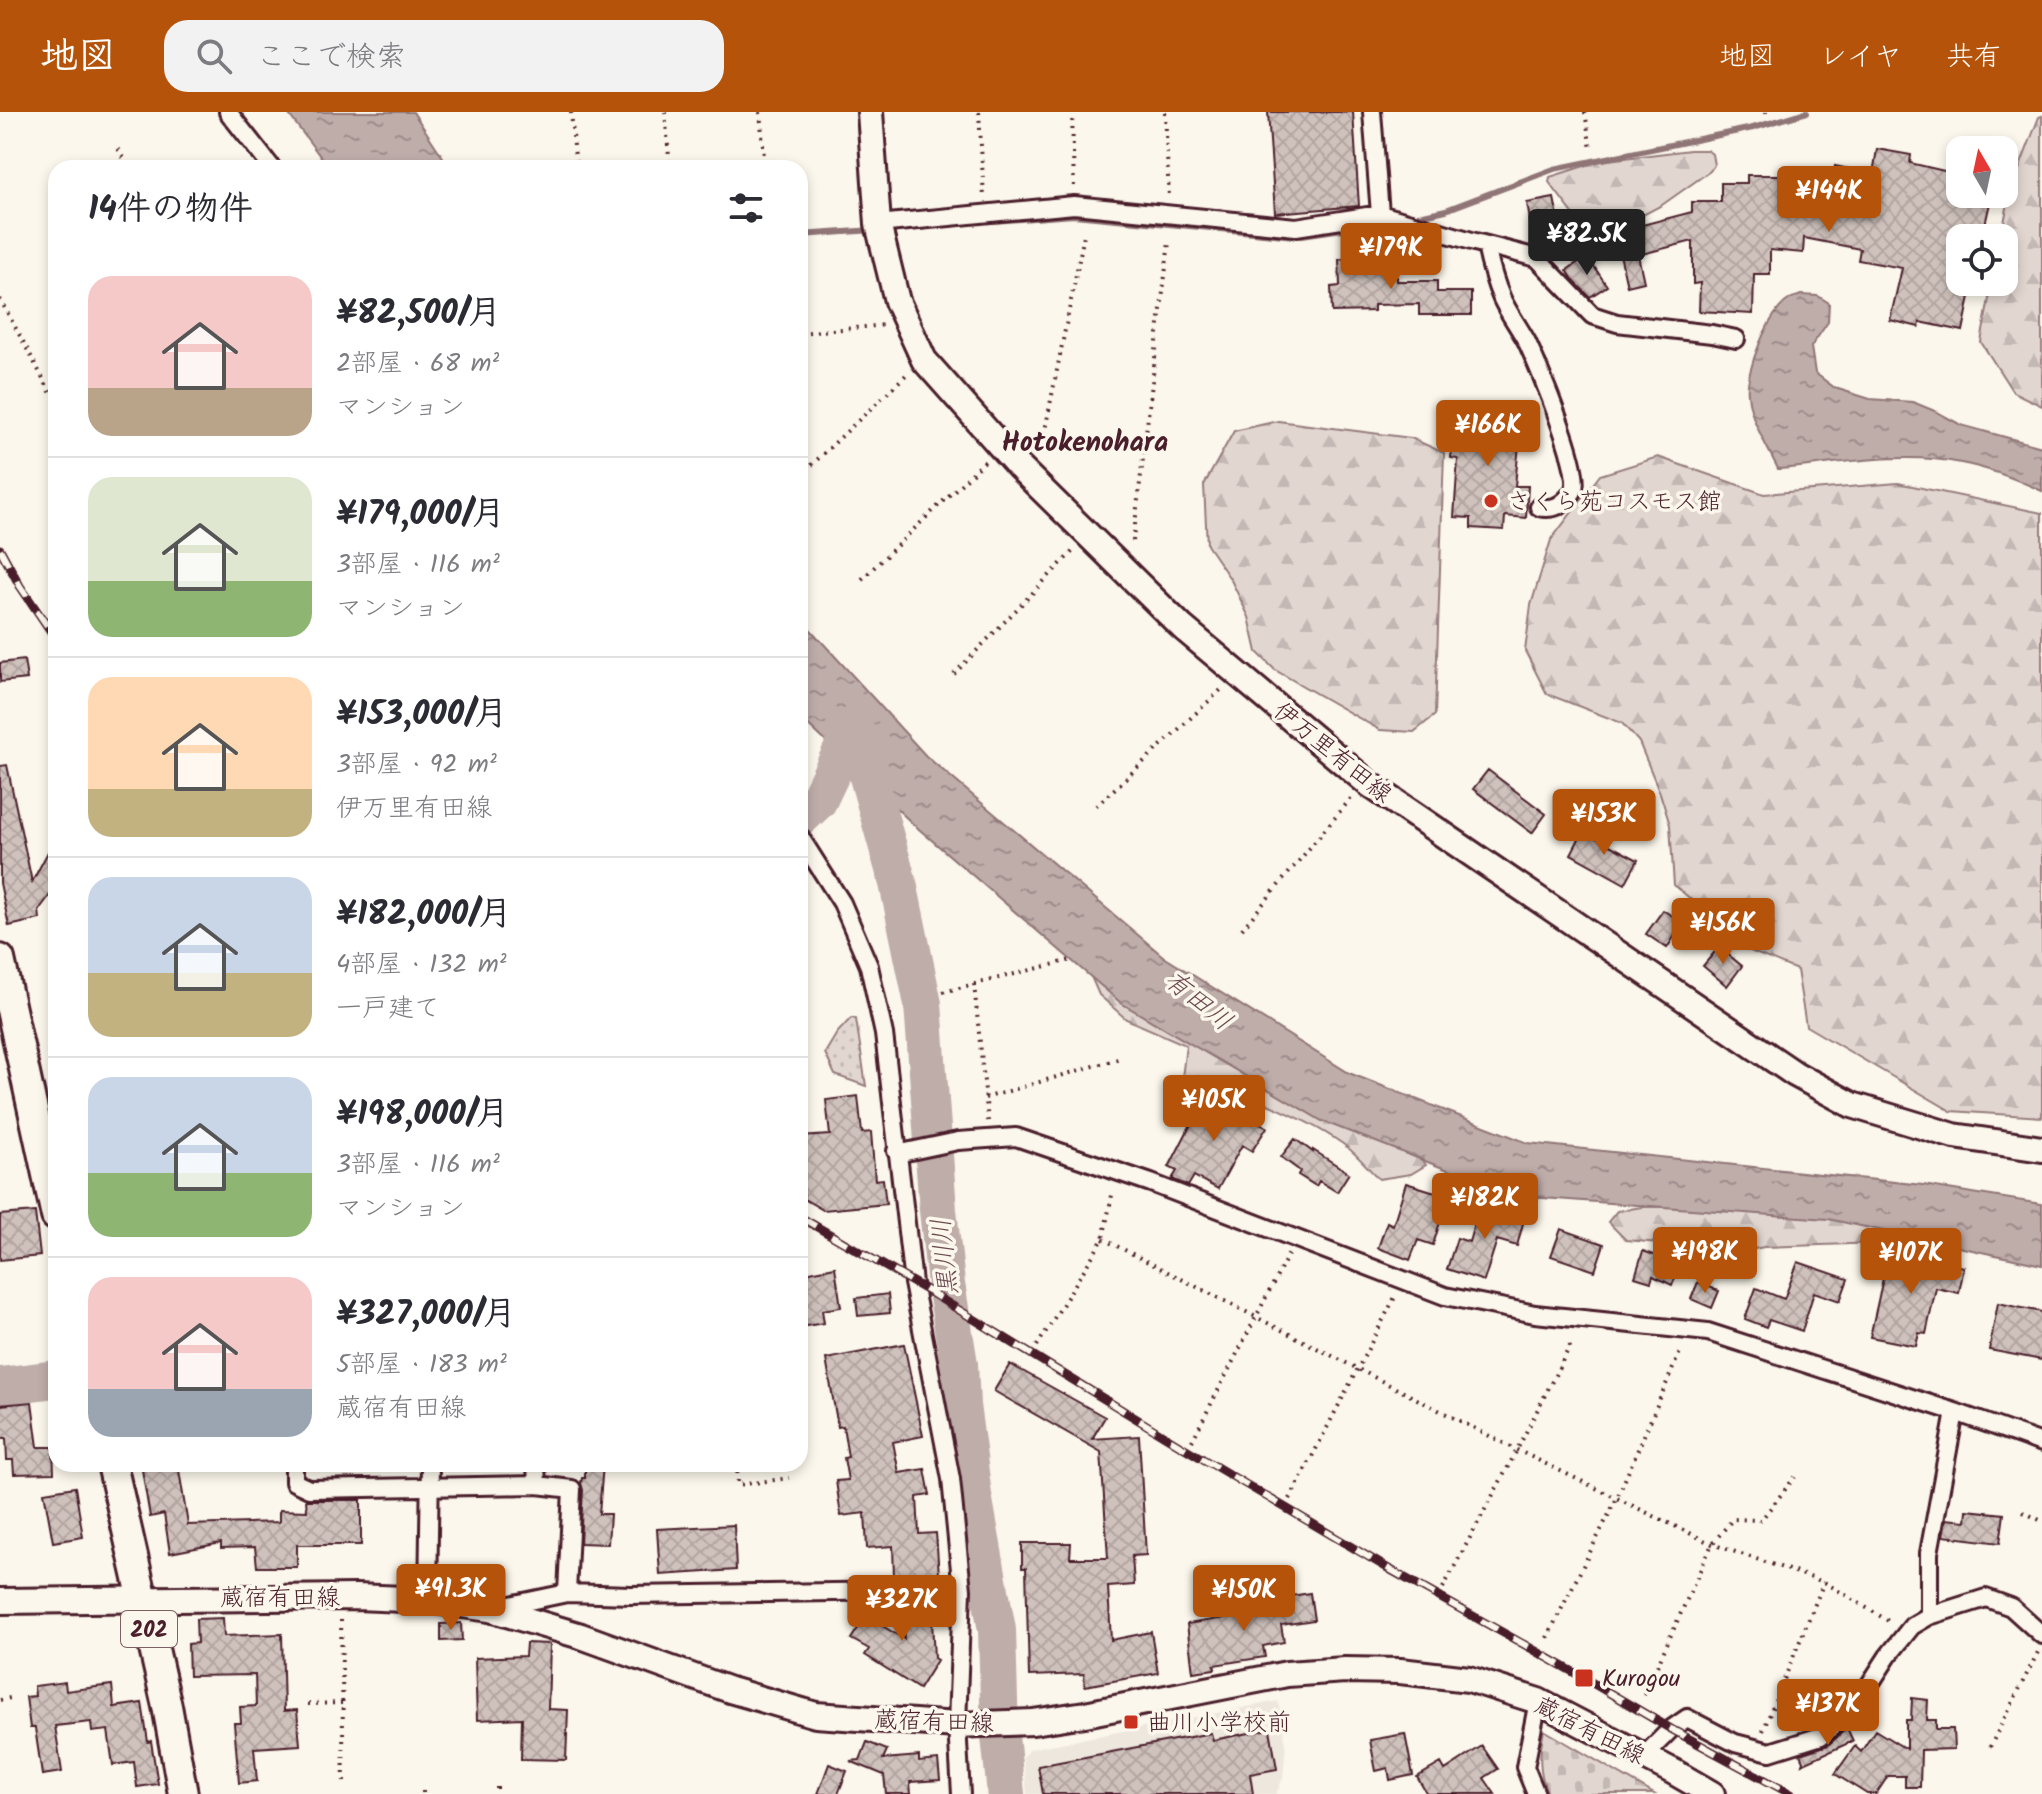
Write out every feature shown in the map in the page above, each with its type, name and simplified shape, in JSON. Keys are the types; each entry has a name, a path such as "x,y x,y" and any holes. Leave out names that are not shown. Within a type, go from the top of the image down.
{"highway":[{"path":"0,959 48,1179"},
{"name":"202","path":"114,1472 167,1706 183,1794"}],"main road":[{"name":"伊万里有田線","path":"870,112 878,224 897,301 924,360 1019,467 1182,627 1369,784 1795,1074 1852,1105 1954,1136 2042,1149"},
{"name":"蔵宿有田線","path":"0,1601 356,1597 428,1600 490,1609 581,1636 730,1690 816,1715 957,1725 1033,1722 1287,1674 1345,1670 1400,1671 1469,1679 1538,1701 1712,1794"}],"street":[{"path":"228,112 266,160"},
{"path":"1372,112 1380,214"},
{"path":"878,224 1074,205 1296,227 1380,214 1537,258 1592,315 1617,323 1736,339"},
{"path":"1486,245 1491,273 1504,304 1531,352 1573,467 1574,491 1560,505 1539,507"},
{"path":"808,850 842,903 869,966 884,1034 901,1152 913,1283 951,1479 962,1590 957,1725 961,1794"},
{"path":"901,1152 958,1141 1016,1137 1151,1183 1445,1296 1535,1314 1708,1332 2042,1443"},
{"path":"1929,1616 1929,1553 1955,1412"},
{"path":"294,1472 294,1482 309,1489 537,1485 572,1489 567,1593"},
{"path":"428,1600 430,1472"},
{"path":"536,1472 537,1485"},
{"path":"490,1609 567,1593 631,1595 962,1590"},
{"path":"1644,1756 1687,1718 1735,1743 1770,1752 1821,1736 1855,1707 1912,1626 1929,1616 1986,1598 2011,1607 2040,1643"},
{"path":"1536,1794 1525,1767 1538,1701"}],"path":[{"path":"571,112 575,160"},
{"path":"665,112 669,160"},
{"path":"760,112 764,160"},
{"path":"979,112 984,202"},
{"path":"1072,112 1074,194"},
{"path":"1165,112 1169,204"},
{"path":"1585,112 1591,149"},
{"path":"118,149 124,160"},
{"path":"1041,450 1084,235"},
{"path":"1133,541 1169,242"},
{"path":"0,299 48,388"},
{"path":"808,332 893,325"},
{"path":"808,468 907,374"},
{"path":"862,579 987,459"},
{"path":"954,674 1074,551"},
{"path":"1096,806 1225,686"},
{"path":"1242,929 1357,791"},
{"path":"943,992 1071,960"},
{"path":"974,984 988,1129"},
{"path":"985,1098 1118,1059"},
{"path":"1037,1346 1103,1239 1114,1187"},
{"path":"1103,1239 1517,1450 1712,1544 1824,1582 1890,1622"},
{"path":"1192,1441 1290,1251"},
{"path":"1290,1499 1399,1290"},
{"path":"1443,1588 1573,1340"},
{"path":"1547,1638 1617,1498 1680,1352"},
{"path":"737,1472 738,1485 789,1478"},
{"path":"1644,1695 1712,1544 1733,1519 1761,1520 1795,1477"},
{"path":"2023,1512 2042,1521"},
{"path":"1763,1732 1824,1582"},
{"path":"341,1620 344,1786"},
{"path":"1990,1747 2040,1643"},
{"path":"0,1700 10,1698"},
{"path":"308,1704 342,1703"},
{"path":"497,1787 497,1794"}],"shaded area":[{"path":"1278,1701 1286,1744 1283,1778 1276,1794 1027,1794 1023,1758 1030,1749"}],"green space":[{"path":"2042,116 2042,406 2013,392 1981,342 1989,296 2018,296 2018,224 2004,224 2007,208 2018,208 2018,172"},
{"path":"1707,150 1712,154 1714,165 1710,171 1662,205 1624,225 1603,230 1581,224 1549,182 1550,177 1600,161"},
{"path":"1278,421 1411,438 1444,453 1435,715 1414,732 1380,730 1275,670 1257,652 1249,617 1231,580 1207,545 1204,485 1234,431"},
{"path":"1658,457 1764,494 1898,483 2042,513 2042,1117 1951,1111 1806,1026 1797,970 1735,945 1699,906 1674,885 1670,825 1639,742 1622,723 1547,694 1525,651 1531,605 1551,540 1600,475"},
{"path":"1083,958 1410,1145 1426,1165 1411,1174 1379,1179 1348,1148 1308,1123 1243,1094 1182,1078 1186,1045 1126,1019 1099,995"},
{"path":"851,1018 856,1019 866,1086 835,1075 825,1053"},
{"path":"1763,1206 1889,1229 1880,1243 1764,1247 1715,1257 1670,1244 1626,1240 1608,1222 1617,1211 1642,1207"},
{"path":"1544,1730 1654,1794 1548,1794 1540,1763"}],"water":[{"path":"287,112 413,112 445,160 323,160"},
{"path":"1801,295 1818,296 1829,303 1828,322 1811,347 1815,373 1835,388 1870,399 1913,402 1961,425 2042,447 2042,491 1971,465 1916,458 1778,469 1752,413 1748,384 1754,357 1774,316 1790,299"},
{"name":"有田川","path":"808,627 926,756 1164,957 1349,1073 1528,1143 1923,1185 2042,1204 2042,1265 1828,1219 1515,1196 1322,1121 1121,1003 913,824 808,725"}],"building":[{"path":"1268,112 1353,112 1359,206 1275,213"},
{"path":"1877,149 1911,155 1910,163 1946,171 1946,208 1989,208 1985,224 1946,224 1946,296 1970,296 1963,331 1920,322 1919,327 1890,320 1902,268 1858,260 1860,249 1804,238 1803,253 1770,250 1770,274 1754,274 1753,314 1699,311 1700,283 1693,284 1693,241 1638,255 1644,282 1627,286 1616,236 1623,234 1623,230 1692,212 1692,202 1721,202 1721,183 1747,183 1747,175 1784,175 1784,172 1833,176 1835,166 1873,174"},
{"path":"1554,198 1559,222 1531,227 1527,203"},
{"path":"1587,256 1607,286 1590,297 1567,270"},
{"path":"1339,259 1386,260 1386,277 1397,277 1397,281 1437,281 1437,292 1471,292 1471,315 1419,315 1419,304 1374,305 1374,311 1332,312 1331,287 1340,286"},
{"path":"1456,408 1522,413 1515,486 1528,486 1526,518 1505,516 1504,530 1471,528 1471,518 1454,517 1458,459 1451,458"},
{"path":"24,660 27,679 0,682 0,663"},
{"path":"7,765 32,882 48,852 48,898 39,910 40,919 9,926 0,883 0,766"},
{"path":"1488,770 1546,814 1532,833 1473,789"},
{"path":"1583,831 1638,860 1625,884 1571,854"},
{"path":"1663,910 1683,923 1667,948 1646,934"},
{"path":"1719,947 1742,966 1727,986 1703,966"},
{"path":"1207,1093 1267,1127 1252,1151 1242,1145 1218,1189 1194,1176 1188,1186 1172,1179 1177,1171 1169,1167"},
{"path":"858,1096 862,1133 871,1132 875,1180 883,1179 886,1204 823,1210 808,1201 808,1136 830,1135 826,1100"},
{"path":"1295,1139 1349,1173 1337,1192 1319,1181 1316,1186 1298,1175 1300,1171 1281,1157"},
{"path":"1406,1183 1448,1196 1433,1245 1418,1240 1410,1260 1378,1248 1387,1222 1393,1225"},
{"path":"1480,1204 1525,1216 1517,1246 1497,1240 1484,1281 1447,1269 1457,1238 1469,1242"},
{"path":"35,1212 40,1256 0,1260 0,1215"},
{"path":"1561,1229 1604,1244 1595,1271 1551,1256"},
{"path":"1643,1251 1682,1265 1672,1285 1653,1276 1651,1282 1635,1277"},
{"path":"1889,1251 1964,1267 1959,1293 1936,1288 1926,1334 1919,1333 1916,1346 1870,1337"},
{"path":"1798,1262 1848,1279 1840,1301 1814,1292 1802,1331 1769,1320 1766,1327 1745,1319 1756,1288 1784,1299"},
{"path":"835,1267 841,1307 822,1310 824,1323 808,1326 808,1272"},
{"path":"1698,1282 1719,1291 1712,1308 1691,1299"},
{"path":"888,1294 890,1313 858,1316 856,1298"},
{"path":"1998,1303 2042,1312 2042,1360 1989,1350"},
{"path":"904,1344 923,1436 893,1442 899,1473 925,1469 930,1495 917,1497 919,1534 936,1533 939,1575 930,1575 930,1579 894,1578 893,1546 867,1548 865,1513 841,1516 836,1481 848,1480 844,1458 848,1457 843,1426 838,1427 826,1359"},
{"path":"1010,1364 1105,1417 1092,1439 1139,1436 1146,1555 1132,1556 1134,1585 1108,1587 1111,1640 1151,1632 1158,1673 1085,1686 1084,1674 1029,1676 1026,1568 1022,1568 1022,1543 1071,1543 1070,1558 1108,1558 1101,1452 994,1391"},
{"path":"32,1402 38,1447 48,1447 48,1472 54,1473 14,1474 13,1460 7,1460 6,1438 0,1438 0,1405"},
{"path":"142,1472 179,1472 188,1525 279,1522 279,1510 307,1511 306,1500 361,1500 361,1545 297,1545 297,1567 257,1567 255,1547 221,1548 221,1543 170,1553 164,1514 150,1517"},
{"path":"585,1472 602,1472 599,1514 610,1514 608,1544 580,1543 581,1483"},
{"path":"75,1487 83,1537 53,1542 44,1492"},
{"path":"1967,1510 2004,1514 2000,1543 1943,1536 1946,1519 1966,1521"},
{"path":"734,1525 736,1570 660,1575 657,1529"},
{"path":"1310,1593 1314,1620 1281,1625 1284,1642 1263,1646 1265,1657 1214,1665 1215,1669 1193,1672 1187,1624 1225,1618 1224,1613 1292,1602 1291,1596"},
{"path":"931,1601 934,1658 937,1660 919,1689 865,1655 869,1649 851,1639 866,1616 904,1639 902,1602"},
{"path":"223,1618 224,1636 282,1634 284,1711 297,1710 300,1745 254,1748 257,1781 239,1783 234,1723 241,1723 240,1707 256,1706 255,1675 189,1676 188,1644 197,1643 196,1619"},
{"path":"461,1623 462,1640 441,1641 441,1624"},
{"path":"526,1643 550,1644 548,1709 568,1710 566,1760 521,1759 522,1718 477,1720 475,1658 525,1656"},
{"path":"65,1682 66,1691 112,1685 114,1707 142,1703 158,1784 137,1787 134,1762 113,1765 108,1730 92,1732 91,1722 55,1726 62,1772 42,1775 35,1728 30,1728 26,1697 35,1696 34,1686"},
{"path":"1912,1698 1928,1700 1927,1720 1936,1720 1936,1729 1953,1729 1954,1749 1921,1750 1920,1787 1905,1787 1905,1776 1888,1776 1876,1794 1867,1794 1835,1774 1855,1746 1861,1752 1875,1730 1906,1749 1906,1720 1911,1720"},
{"path":"1847,1728 1853,1741 1802,1764 1800,1754 1828,1745"},
{"path":"1270,1729 1277,1769 1250,1774 1253,1794 1043,1794 1038,1766 1211,1733 1213,1740"},
{"path":"1405,1734 1413,1775 1390,1780 1388,1768 1376,1771 1370,1740"},
{"path":"867,1742 887,1750 883,1759 919,1756 919,1762 938,1760 940,1780 910,1782 911,1794 886,1794 884,1775 850,1761 860,1760"},
{"path":"1482,1746 1498,1769 1484,1778 1495,1794 1427,1794 1417,1777 1441,1763 1445,1770"},
{"path":"829,1764 847,1771 838,1794 818,1794"}],"waterway":[{"path":"1410,218 1446,210 1554,169 1753,128 1807,112"},
{"path":"992,221 1074,215 1295,236 1391,222"},
{"path":"808,234 874,230"},
{"path":"808,810 818,801 854,725"},
{"name":"黒川川","path":"856,734 898,883 923,1004 946,1284 959,1364 973,1495 997,1630 1000,1736 1006,1794"},
{"path":"0,1386 48,1380"}],"railway":[{"path":"0,549 48,627"},
{"path":"808,1222 1389,1569 1791,1794"}],"place":[{"name":"さくら苑コスモス館","path":"1491,501"},
{"name":"Kurogou","path":"1584,1678"},
{"name":"曲川小学校前","path":"1131,1722"}],"district":[{"name":"Hotokenohara","path":"1085,441"}]}
